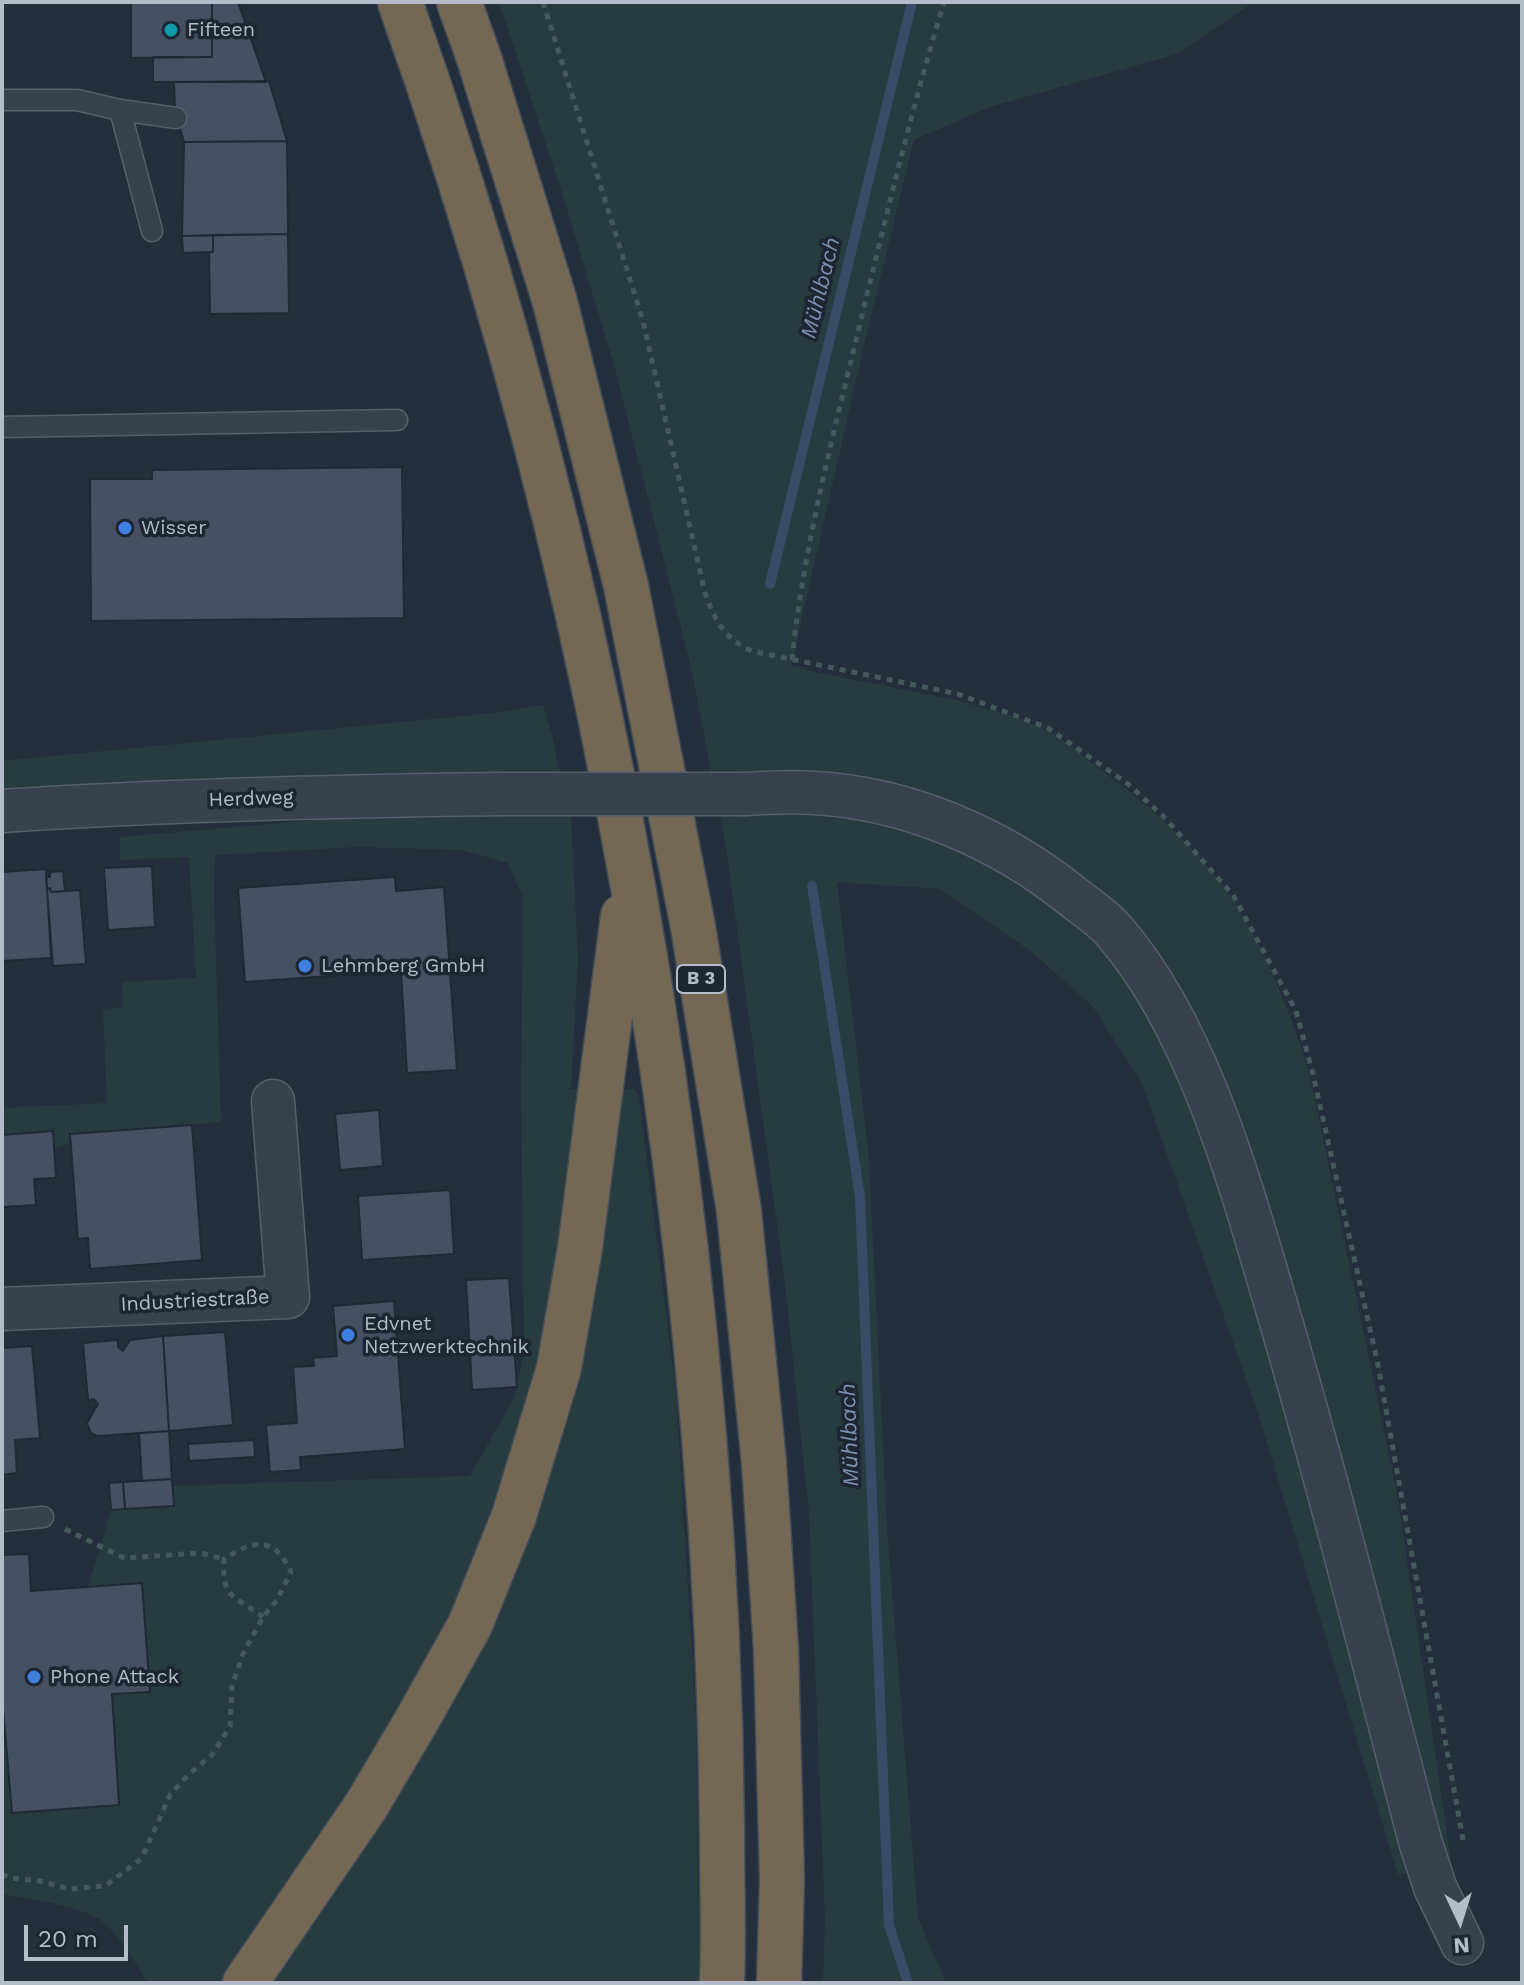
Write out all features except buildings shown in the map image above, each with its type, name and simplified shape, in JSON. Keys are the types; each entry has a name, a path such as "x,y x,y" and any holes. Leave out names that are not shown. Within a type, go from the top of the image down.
{"highway":[{"name":"B 3","path":"400,2 491,282 564,554 599,706 678,1169 700,1380 716,1582 722,1764 722,1983"},
{"name":"B 3","path":"459,2 555,302 626,586 693,927 734,1181 764,1463 775,1634 782,1880 779,1983"},
{"path":"245,1983 366,1806 417,1720 470,1625 514,1516 559,1368 580,1248 629,870"}],"street":[{"name":"Herdweg","path":"2,811 314,796 815,793 899,806 979,836 1051,879 1113,929 1159,989 1200,1079 1244,1197 1315,1439 1420,1841 1435,1887 1462,1943"},
{"name":"Industriestraße","path":"2,1309 288,1297 273,1101"}],"lane":[{"path":"2,100 77,100 176,118"},
{"path":"120,110 152,231"},
{"path":"2,427 397,420"},
{"path":"2,1521 43,1517"}],"path":[{"path":"792,660 798,602 821,487 913,104 944,2"},
{"path":"2,1874 69,1889 105,1886 142,1858 170,1795 212,1755 230,1726 232,1686 243,1654 291,1572 284,1557 267,1544 245,1545 224,1559 201,1553 124,1558 43,1517"},
{"path":"224,1559 223,1581 233,1598 263,1617"}],"green space":[{"path":"499,2 1254,2 1177,54 990,107 914,140 791,666 951,699 1013,717 1051,733 1134,795 1189,845 1220,881 1257,941 1286,1007 1310,1076 1398,1498 1451,1862 1398,1875 1258,1413 1142,1083 1093,1007 1032,952 940,889 837,882 869,1159 887,1528 918,1918 946,1983 823,1983 825,1918 809,1514 785,1284 727,854 692,671 614,365 563,196"},
{"path":"543,705 561,778 2,803 2,761 494,713"},
{"path":"483,806 571,814 578,960 571,1089 634,1089 639,1097 676,1392 696,1719 699,1983 147,1983 119,1939 99,1919 65,1906 2,1894 2,1697 12,1813 119,1805 112,1694 150,1691 142,1584 88,1587 111,1510 174,1506 173,1486 470,1476 515,1396 524,1352 521,1091 523,898 508,863 462,850 358,847 215,855 221,1122 71,1134 71,1143 54,1148 52,1131 2,1135 2,1108 107,1103 103,1009 123,1007 122,982 196,978 189,857 120,860 120,837"}],"waterway":[{"name":"Mühlbach","path":"770,584 912,2"},
{"name":"Mühlbach","path":"812,886 860,1197 889,1925 908,1983"}],"place":[{"name":"Fifteen","path":"171,30"},
{"name":"Wisser","path":"125,528"},
{"name":"Lehmberg GmbH","path":"305,966"},
{"name":"Edvnet Netzwerktechnik","path":"348,1335"},
{"name":"Phone Attack","path":"34,1677"}]}
